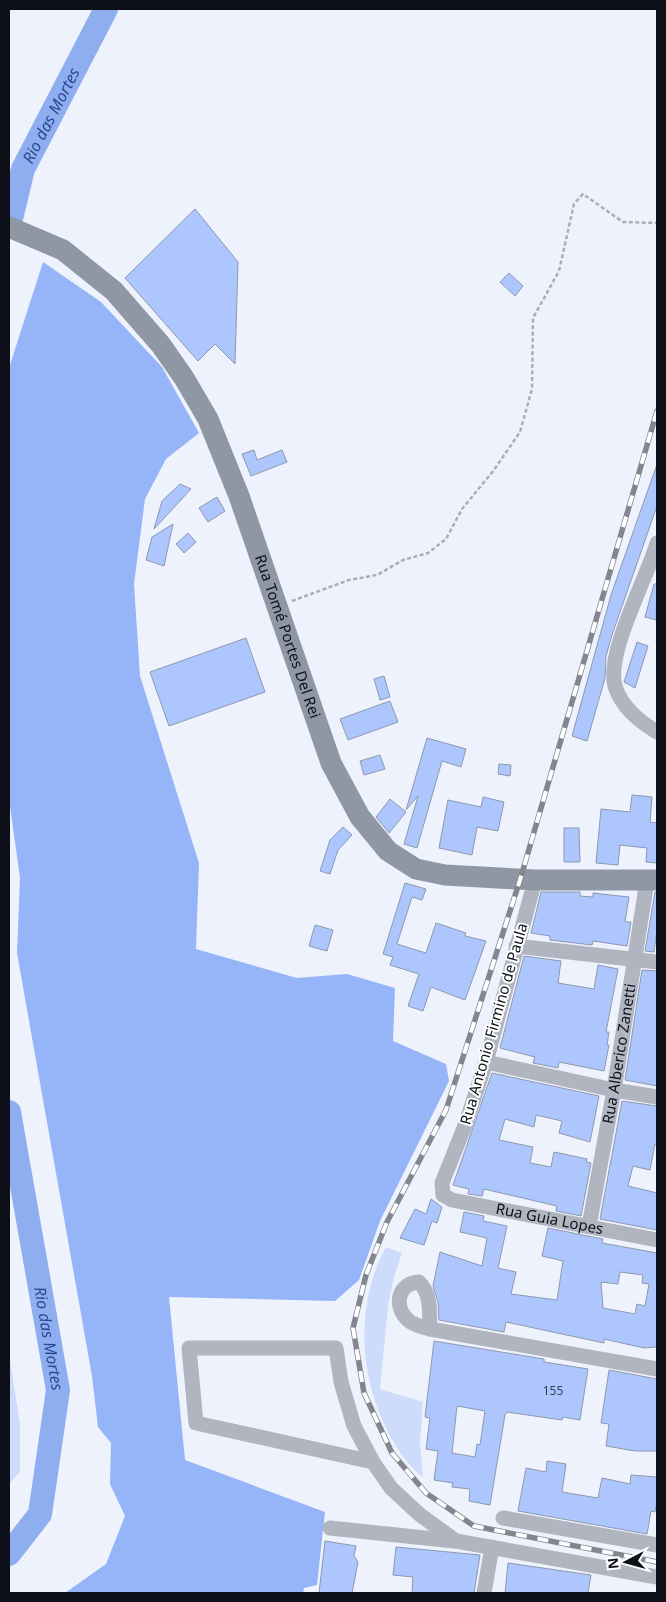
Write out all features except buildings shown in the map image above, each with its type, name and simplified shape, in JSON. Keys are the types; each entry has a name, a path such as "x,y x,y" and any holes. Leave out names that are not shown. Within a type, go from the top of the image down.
{"main road":[{"name":"Rua Tomé Portes Del Rei","path":"9,227 63,250 114,291 161,345 184,378 208,419 240,496 331,763 360,817 388,851 416,869 445,875 535,880 652,880"}],"street":[{"path":"657,543 640,592 626,618 614,673 615,687 623,702 636,718 657,732"},
{"name":"Rua Antonio Firmino de Paula","path":"443,1195 442,1183 466,1123 486,1062 535,880"},
{"name":"Rua Alberico Zanetti","path":"590,1226 635,960 652,880"},
{"path":"516,946 657,962"},
{"path":"486,1062 614,1090 657,1097"},
{"name":"Rua Guia Lopes","path":"443,1195 452,1200 657,1240"},
{"path":"430,1329 657,1368"},
{"path":"373,1462 196,1423 189,1348 336,1348 341,1382 354,1426 373,1462 391,1488 419,1514 456,1541"},
{"path":"503,1518 657,1545"},
{"path":"330,1528 456,1541 657,1577"},
{"path":"484,1593 492,1547"}],"path":[{"path":"277,606 334,585 377,575 403,560 428,553 446,539 462,509 494,470 520,432 532,389 534,318 559,271 574,204 583,194 623,222 657,223"}],"shaded area":[{"path":"43,262 101,302 162,367 199,433 166,459 145,499 134,584 140,676 199,863 196,949 297,978 347,974 395,988 393,1041 446,1064 449,1081 380,1221 359,1280 335,1301 169,1297 185,1460 325,1512 317,1585 304,1588 303,1593 65,1593 106,1564 125,1516 110,1484 111,1443 98,1427 92,1376 17,953 20,878 9,799 9,368"},
{"path":"386,1247 402,1253 394,1277 388,1306 380,1389 423,1402 420,1443 423,1478 404,1458 388,1431 377,1406 369,1380 365,1352 368,1298 375,1272"},
{"path":"9,1353 20,1424 20,1472 9,1484"}],"waterway":[{"name":"Rio das Mortes","path":"9,227 23,169 106,9"},
{"name":"Rio das Mortes","path":"9,1112 58,1390 40,1514 9,1554"}],"railway":[{"path":"657,411 520,880 446,1110 387,1222 366,1275 353,1328 364,1393 392,1453 426,1493 474,1526 657,1562"}]}
